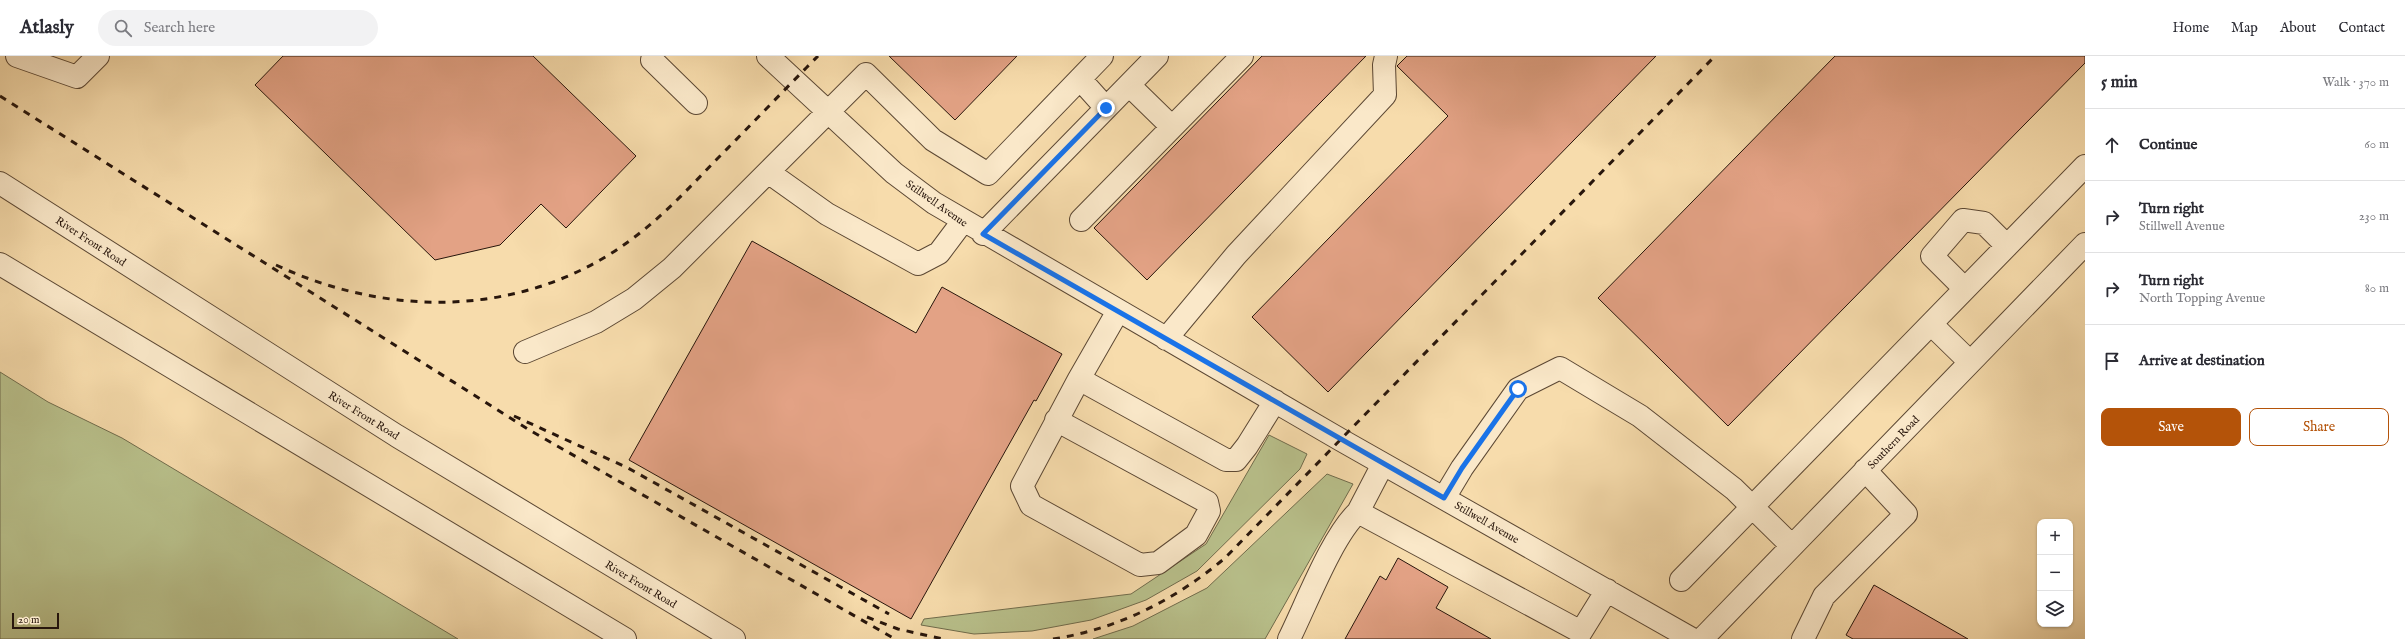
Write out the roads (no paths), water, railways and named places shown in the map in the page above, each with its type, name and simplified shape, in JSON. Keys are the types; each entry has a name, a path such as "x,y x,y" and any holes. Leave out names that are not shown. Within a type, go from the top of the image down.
{"street":[{"path":"17,56 77,77 98,56"},
{"name":"Stillwell Avenue","path":"768,56 894,172 934,203 983,234 1607,590 1669,633 1692,639"},
{"path":"526,352 596,322 634,299 672,268 827,111 866,74 933,140 988,174 1102,56"},
{"path":"983,234 1157,56"},
{"path":"1081,220 1242,56"},
{"path":"1166,339 1236,255 1385,95 1384,65 1386,56"},
{"path":"652,57 696,103"},
{"path":"1080,79 1106,108"},
{"path":"1129,85 1172,127"},
{"path":"1681,580 2085,166"},
{"path":"768,172 827,214 918,264 939,253 963,221"},
{"name":"River Front Road","path":"0,183 396,436 734,639"},
{"path":"1965,289 1932,256 1964,220 1984,223 2007,246"},
{"name":"Southern Road","path":"1702,639 2085,244"},
{"path":"0,264 625,639"},
{"path":"1056,420 1207,502 1209,511 1196,534 1158,563 1140,566 1031,505 1022,486 1056,420 1118,311"},
{"path":"1931,324 1970,362"},
{"path":"1444,498 1462,468 1518,389 1560,368 1640,416 1753,506 1792,546"},
{"path":"1079,379 1226,460 1236,460 1247,446 1275,401"},
{"path":"1289,639 1332,550 1349,520 1358,512 1384,464"},
{"path":"1803,639 1824,596 1906,514 1866,470"},
{"path":"1358,512 1580,636 1607,590"}],"railway":[{"path":"276,265 321,283 367,295 414,301 460,302 507,295 552,282 595,263 647,227 668,209 818,56"},
{"path":"1053,639 1100,628 1145,610 1186,587 1225,558 1715,56"},
{"path":"0,96 531,431 895,639"},
{"path":"514,416 628,468 889,614"},
{"path":"867,617 898,629 943,639"}]}
